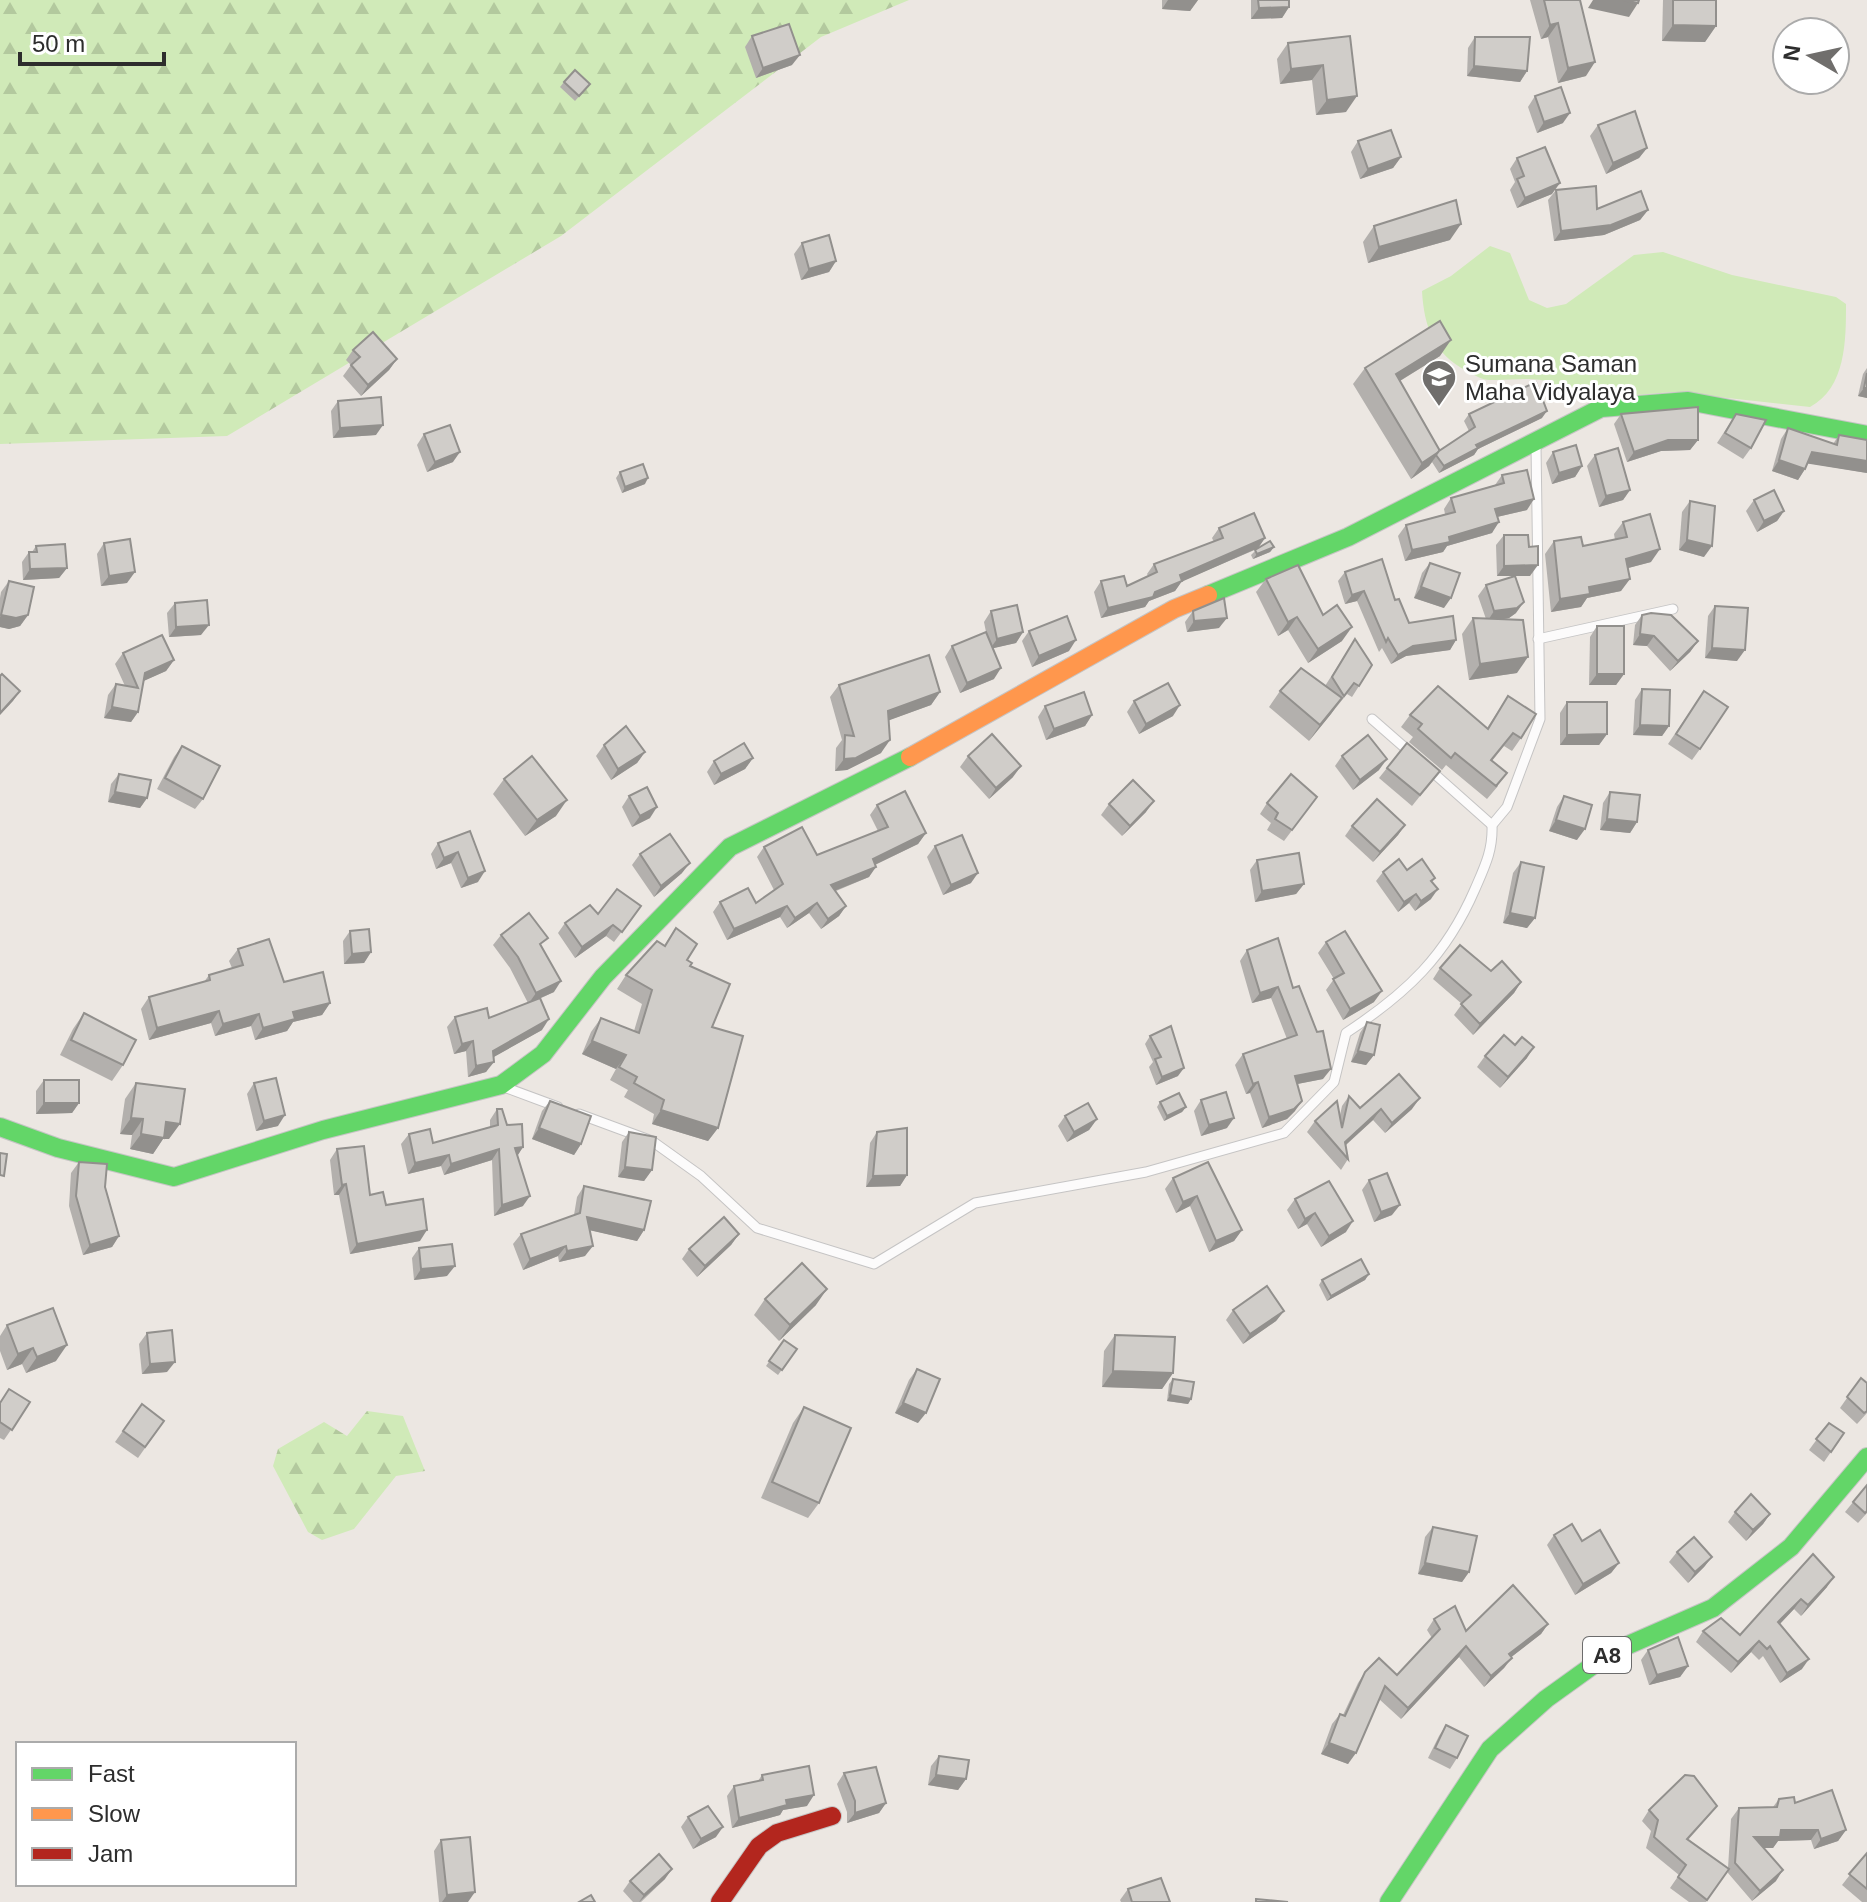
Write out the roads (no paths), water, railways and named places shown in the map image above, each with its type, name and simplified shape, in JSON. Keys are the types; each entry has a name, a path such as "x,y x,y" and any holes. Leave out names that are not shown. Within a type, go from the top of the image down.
{"main road":[{"path":"0,1127 58,1148 174,1177 323,1130 501,1085 543,1054 603,977 730,847 959,732 1174,609 1348,537 1601,408 1688,401 1867,435"},
{"name":"A8","path":"1389,1902 1490,1749 1546,1699 1610,1653 1713,1608 1725,1599 1791,1547 1867,1457"},
{"path":"720,1902 759,1846 777,1833 832,1816"}],"lane":[{"path":"501,1085 652,1141 701,1176 757,1228 874,1264 975,1203 1146,1172 1284,1133 1334,1082 1346,1033 1392,1002 1430,965 1460,923 1493,848 1492,825 1507,807 1540,719 1536,441"},
{"path":"1538,639 1673,609"},
{"path":"1372,719 1492,825"}],"place":[{"name":"Sumana Saman Maha Vidyalaya","path":"1439,408"}]}
